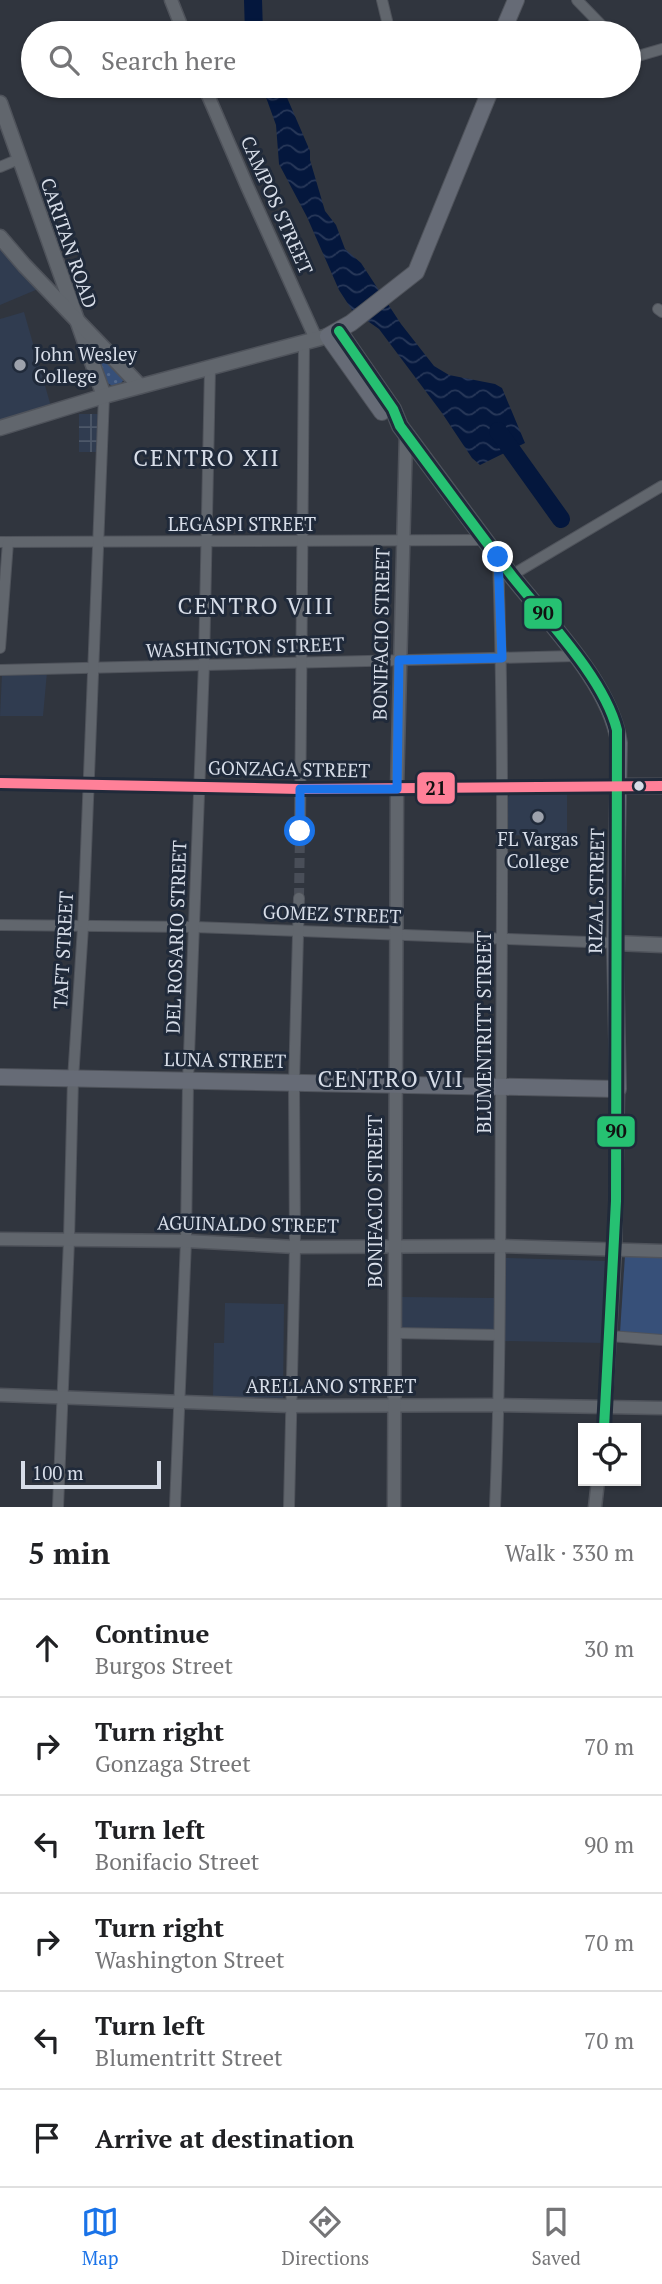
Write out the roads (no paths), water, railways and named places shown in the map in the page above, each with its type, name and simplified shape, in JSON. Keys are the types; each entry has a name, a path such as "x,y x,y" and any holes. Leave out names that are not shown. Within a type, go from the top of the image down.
{"main road":[{"path":"507,21 516,0"},
{"path":"518,21 526,0"},
{"path":"400,285 475,98"},
{"path":"0,428 104,396 328,334 416,272 487,98"},
{"name":"CARITAN ROAD","path":"0,103 104,396"},
{"path":"0,237 140,386"},
{"name":"RIZAL STREET","path":"328,334 384,416 403,430 484,540 576,656 605,699 614,718 619,743 615,943 618,1089"},
{"name":"GONZAGA STREET","path":"618,786 662,786"},
{"name":"GOMEZ STREET","path":"615,943 662,945"},
{"name":"LUNA STREET","path":"0,1077 618,1089"}],"street":[{"path":"171,0 179,21"},
{"path":"382,0 387,21"},
{"path":"577,0 597,21"},
{"path":"641,55 662,49"},
{"name":"CAMPOS STREET","path":"209,98 247,186 328,334"},
{"path":"0,167 19,159"},
{"path":"300,831 301,541 328,334"},
{"name":"DEL ROSARIO STREET","path":"175,1507 204,664 210,368"},
{"name":"TAFT STREET","path":"58,1507 69,1240 72,1079 83,927 104,396"},
{"name":"BONIFACIO STREET","path":"394,1507 394,1084 403,430"},
{"path":"512,575 659,488 662,500"},
{"name":"LEGASPI STREET","path":"4,542 484,540"},
{"path":"0,648 4,542"},
{"name":"BLUMENTRITT STREET","path":"495,1507 501,1246 502,939 502,658 498,557"},
{"name":"WASHINGTON STREET","path":"0,670 576,656"},
{"name":"GONZAGA STREET","path":"0,783 300,789 618,786"},
{"path":"289,1507 299,898"},
{"name":"GOMEZ STREET","path":"0,925 194,928 615,943"},
{"name":"RIZAL STREET","path":"604,1423 615,1250 618,1089"},
{"name":"AGUINALDO STREET","path":"0,1239 186,1241 295,1247 501,1246 662,1251"},
{"path":"394,1333 499,1335"},
{"path":"610,1336 662,1340"},
{"name":"ARELLANO STREET","path":"0,1395 290,1406 499,1405 662,1408"},
{"path":"595,1507 597,1486"}],"water":[{"path":"266,98 287,98 310,151 310,160 325,211 336,225 345,249 361,263 401,324 434,366 449,375 495,384 502,388 525,443 480,465 472,458 379,329 352,310 339,290 307,217 279,164 276,125"}],"waterway":[{"path":"253,0 254,21"},
{"path":"498,431 561,519"}],"tunnel":[{"path":"299,898 300,831"}],"place":[{"name":"John Wesley College","path":"20,365"},
{"name":"FL Vargas College","path":"538,817"}],"district":[{"name":"CENTRO XII","path":"207,458"},
{"name":"CENTRO VIII","path":"256,606"},
{"name":"CENTRO VII","path":"391,1079"}]}
